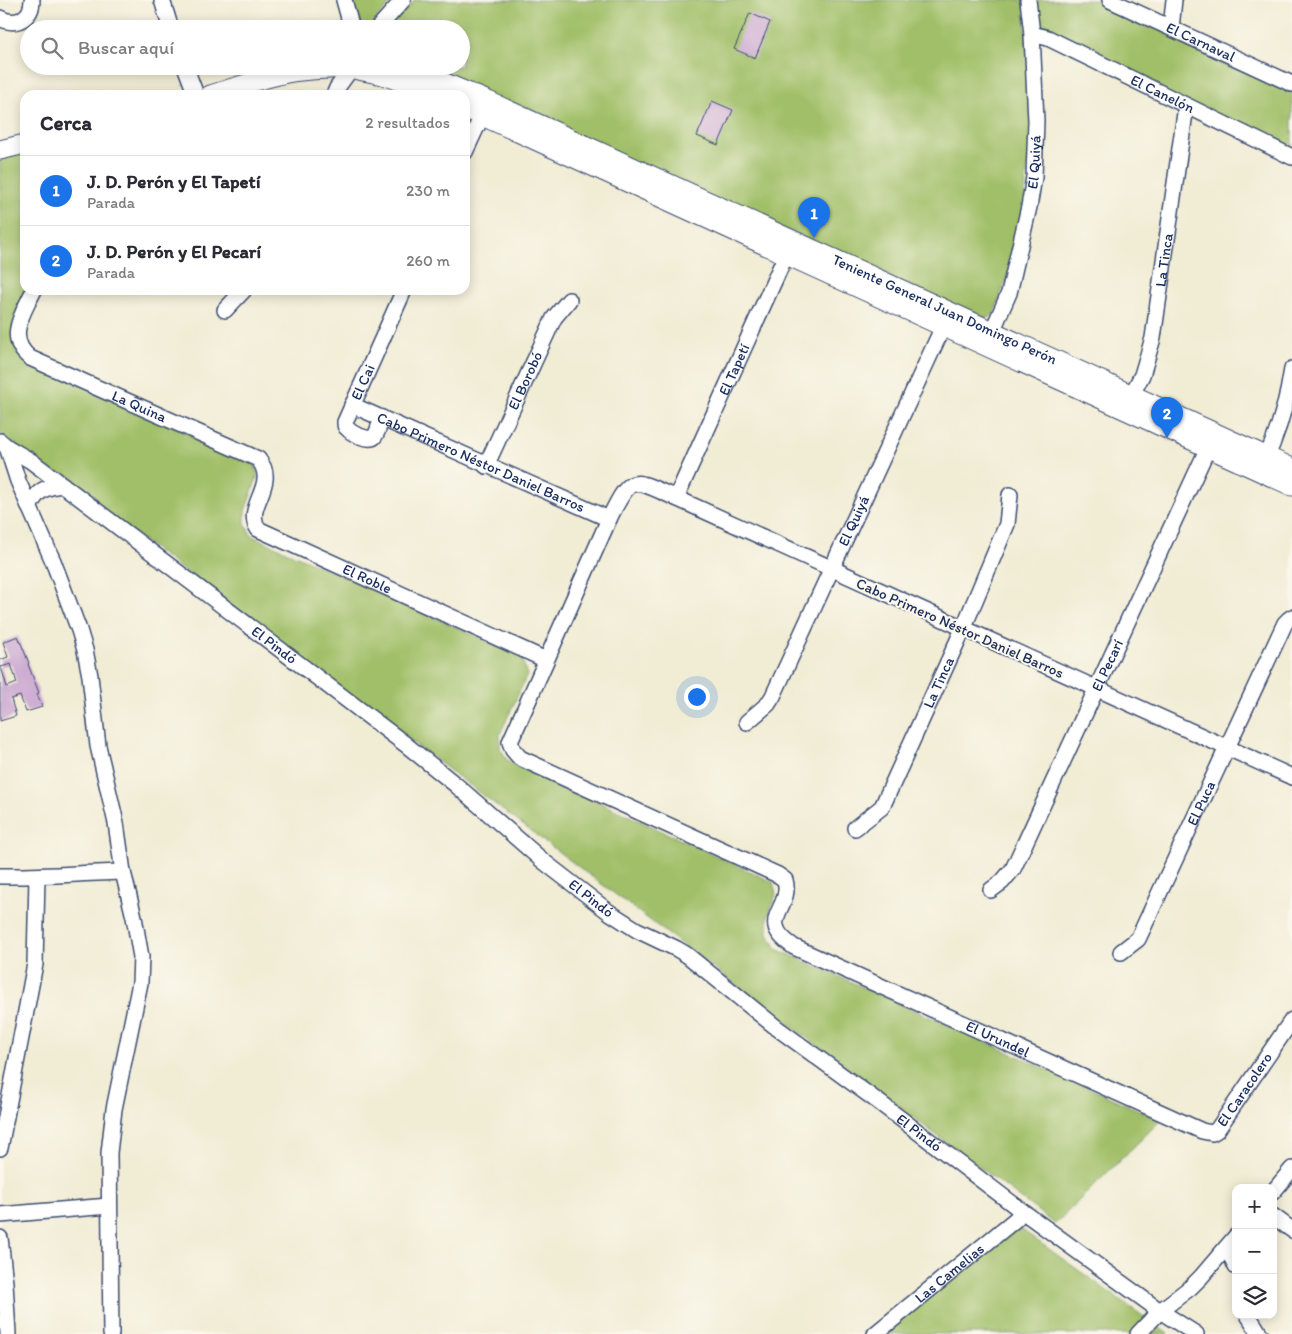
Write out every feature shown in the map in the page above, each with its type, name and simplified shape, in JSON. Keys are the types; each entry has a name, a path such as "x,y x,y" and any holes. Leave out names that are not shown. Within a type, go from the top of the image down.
{"main road":[{"path":"228,90 283,75"},
{"path":"384,75 424,90"},
{"name":"Teniente General Juan Domingo Perón","path":"421,75 447,90"},
{"name":"Teniente General Juan Domingo Perón","path":"478,108 789,247 1263,464 1292,486"},
{"path":"0,150 20,145"},
{"name":"Teniente General Juan Domingo Perón","path":"1263,464 1292,468"}],"street":[{"path":"0,18 12,22 24,18 31,8 32,0"},
{"path":"162,0 169,20"},
{"path":"344,0 350,20"},
{"path":"385,20 403,0"},
{"name":"El Quiyá","path":"989,338 1009,293 1016,270 1034,177 1036,121 1032,34 1028,0"},
{"name":"El Carnaval","path":"1110,0 1292,84"},
{"path":"1171,28 1174,0"},
{"name":"El Canelón","path":"1032,34 1048,38 1292,157"},
{"path":"188,75 194,90"},
{"path":"338,90 350,75"},
{"name":"La Tinca","path":"1128,402 1142,375 1153,338 1186,106"},
{"path":"470,135 478,108"},
{"name":"El Tapetí","path":"676,498 789,247"},
{"name":"La Quina","path":"31,295 20,317 17,328 16,338 22,353 258,459"},
{"path":"225,310 239,295"},
{"name":"El Cai","path":"382,418 375,436 371,439 367,439 346,428 345,422 352,405 402,295"},
{"name":"El Borobó","path":"486,466 554,318 569,300"},
{"name":"El Quiyá","path":"748,722 768,704 773,696 946,319"},
{"path":"1263,464 1275,439 1285,409 1292,369"},
{"name":"Cabo Primero Néstor Daniel Barros","path":"352,405 609,519 627,486 635,483 643,484 1292,777"},
{"name":"El Pecarí","path":"991,890 1002,882 1013,869 1211,440"},
{"path":"3,444 80,630 90,676 98,746 116,823 123,872 139,943 141,969 110,1132 111,1334"},
{"name":"El Pindó","path":"3,444 31,461 405,744 581,891 609,912 637,930 687,955 777,1028 880,1103 1022,1211 1160,1311 1196,1334"},
{"name":"El Roble","path":"258,459 264,466 266,480 254,516 258,529 546,660"},
{"path":"29,507 35,496 39,493 52,486 63,485"},
{"name":"La Tinca","path":"855,828 882,807 963,629 1007,524 1010,495"},
{"path":"546,660 609,519"},
{"name":"El Puca","path":"1121,952 1138,939 1285,624 1292,617"},
{"path":"1274,648 1282,640 1292,639"},
{"name":"El Urundel","path":"546,660 510,742 513,750 520,758 778,875 785,880 787,891 776,916 776,926 779,934 794,947 1193,1127 1212,1132"},
{"path":"0,876 37,877 56,874 123,872"},
{"path":"0,1148 35,964 37,877"},
{"name":"El Caracolero","path":"1212,1132 1217,1130 1292,1020"},
{"path":"1277,1187 1292,1169"},
{"path":"0,1215 109,1206"},
{"name":"Las Camelias","path":"875,1334 1016,1219 1022,1211"},
{"path":"1277,1219 1292,1230"},
{"path":"0,1238 8,1334"},
{"path":"1138,1334 1160,1311 1191,1287 1232,1241"},
{"path":"1226,1248 1232,1257"},
{"path":"1251,1319 1260,1334"}],"green space":[{"path":"352,0 394,0 375,20 358,20"},
{"path":"415,0 1024,0 1032,127 1023,211 1008,274 994,314 988,318 980,317 435,75 470,75 470,20 396,20"},
{"path":"1028,0 1110,0 1292,84 1292,157 1032,34"},
{"path":"20,150 20,295 27,295 16,352 255,466 258,475 245,511 245,524 252,536 521,656 527,675 500,734 500,748 507,760 773,882 776,895 768,916 768,933 777,949 1161,1120 1055,1224 0,433 0,156"},
{"path":"1018,1227 1168,1334 883,1334"}],"building":[{"path":"750,13 770,22 755,58 734,49"},
{"path":"712,101 733,110 718,145 697,136"},
{"path":"18,636 29,663 42,707 26,712 20,696 11,699 16,716 0,721 0,660 8,657 3,642","holes":["11,664 17,683 7,687 1,667"]}],"place":[{"name":"J. D. Perón y El Tapetí","path":"814,238"},
{"name":"J. D. Perón y El Pecarí","path":"1167,438"}]}
